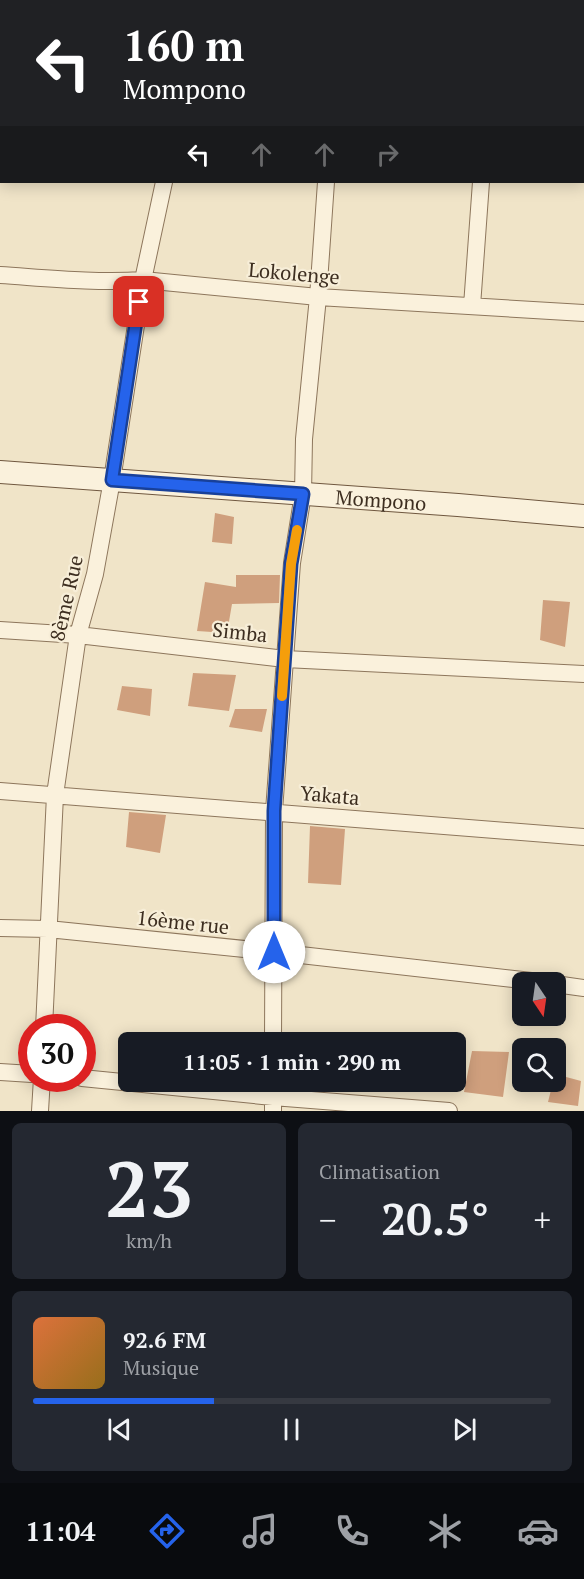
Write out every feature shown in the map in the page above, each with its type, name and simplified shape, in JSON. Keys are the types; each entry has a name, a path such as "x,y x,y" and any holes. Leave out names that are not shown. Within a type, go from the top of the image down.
{"street":[{"name":"8ème Rue","path":"45,1014 55,795 78,635 94,574 112,480 142,280 164,183"},
{"path":"273,1032 274,811 291,564 303,494 304,439 318,297 326,183"},
{"path":"472,306 481,183"},
{"name":"Lokolenge","path":"0,275 81,280 142,280 318,297 584,313"},
{"name":"Mompono","path":"0,472 584,516"},
{"name":"Simba","path":"0,630 78,635 285,658 584,674"},
{"name":"Yakata","path":"0,791 584,837"},
{"name":"16ème rue","path":"0,928 48,929 512,979"},
{"path":"566,986 584,988"},
{"path":"0,1071 18,1073"},
{"path":"96,1079 449,1111"},
{"path":"40,1111 41,1092"}],"building":[{"path":"215,513 234,517 232,544 212,542"},
{"path":"236,575 280,575 279,603 232,604 227,633 197,631 205,582 236,587"},
{"path":"543,600 570,602 565,647 540,640"},
{"path":"193,673 236,675 229,711 188,706"},
{"path":"122,686 152,689 150,716 117,710"},
{"path":"235,709 267,709 262,732 229,727"},
{"path":"129,812 166,815 160,853 126,847"},
{"path":"310,826 345,829 341,885 308,883"},
{"path":"472,1051 509,1052 503,1097 464,1092 466,1092"},
{"path":"566,1077 581,1081 578,1106 548,1102 550,1092 566,1092"}],"slow traffic":[{"path":"282,696 291,564 297,530"}],"route":[{"path":"139,302 112,480 303,494 291,564 274,811 274,952"}]}
